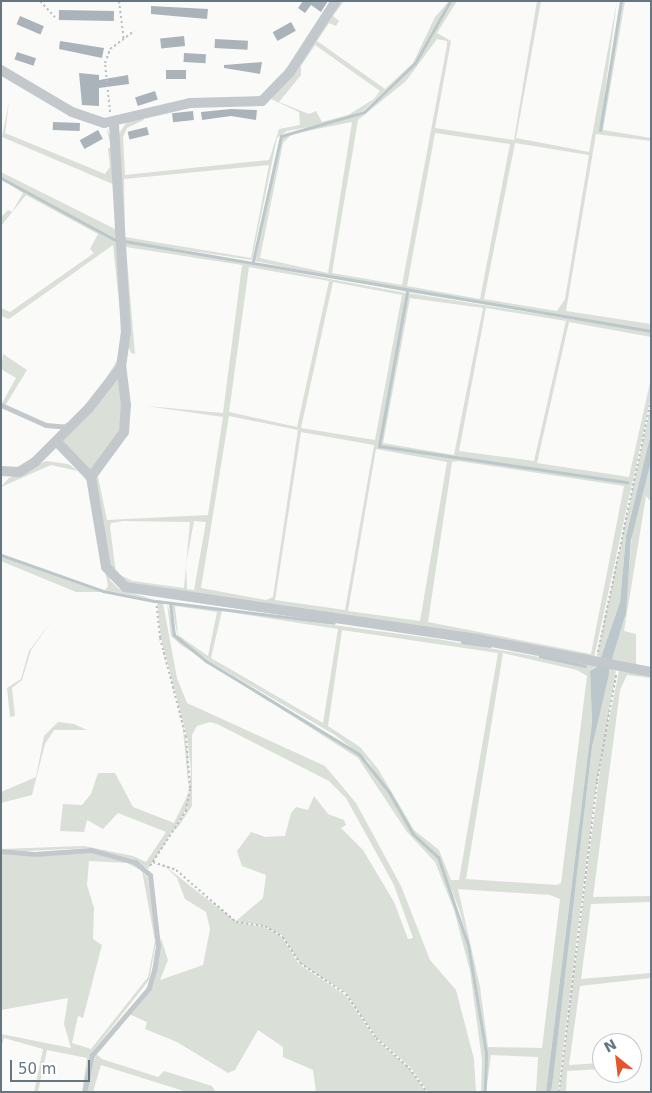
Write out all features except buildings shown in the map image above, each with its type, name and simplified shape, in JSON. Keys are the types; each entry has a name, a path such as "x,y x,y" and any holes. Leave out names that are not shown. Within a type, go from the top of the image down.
{"street":[{"path":"1,70 83,117 114,124 190,103 262,101 270,97 336,1"},
{"path":"91,476 124,432 126,405 121,367 126,333 114,124"},
{"path":"1,471 28,468 72,427 121,367"},
{"path":"56,442 91,476 109,574 125,587 155,594 477,639 616,667 651,672"}],"lane":[{"path":"1,405 46,425 72,427"},
{"path":"1,851 34,854 91,850 136,862 147,872 157,922 154,970 149,988 92,1055 84,1092"}],"path":[{"path":"40,1 55,17"},
{"path":"119,1 124,42"},
{"path":"114,124 105,92 105,63 110,49 124,42 134,31"},
{"path":"596,662 651,400"},
{"path":"147,872 186,811 190,788 186,737 160,638 155,594"},
{"path":"558,1092 597,781 616,667"},
{"path":"153,862 176,870 236,922 265,926 283,937 300,963 346,994 376,1038 409,1068 427,1092"}],"shaded area":[{"path":"339,1 344,1 333,16 339,21 336,26 329,23 317,41 385,89 413,63 435,17 449,1 414,63 363,111 335,122 287,131 277,138 252,260 124,241 406,293 379,447 627,483 380,446 408,293 651,332 651,337 569,322 537,463 629,477 651,378 651,397 594,658 138,590 112,573 95,478 97,472 107,520 208,515 223,417 146,406 223,413 242,265 126,247 135,354 131,353 129,348 118,137 126,123 143,117 144,120 127,128 123,137 125,175 269,160 279,129 300,125 299,112 271,99","holes":["315,45 380,91 374,99 348,115 322,122 316,111 309,114 279,102 301,75 301,66","269,165 251,258 125,237 124,179","249,267 329,281 297,427 229,412","333,282 402,295 375,440 301,428","410,298 483,308 454,455 383,443","486,308 566,321 534,461 459,451","229,416 298,430 273,597 266,600 201,588","301,432 374,445 345,610 275,600","376,449 447,462 420,621 348,611","458,461 624,486 591,654 428,622 452,462","123,521 190,522 186,562 194,521 206,522 194,590 187,589 186,565 184,588 133,581 116,573 111,523"]},
{"path":"451,1 457,1 437,33 451,41 435,128 514,140 537,1 541,1 516,138 589,152 617,1 600,130 622,1 625,1 603,130 651,138 651,141 596,134 566,311 651,324 651,330 407,292 255,261 282,137 292,134 283,143 260,258 328,273 352,122 293,134 364,113 416,64","holes":["437,39 447,41 402,285 332,273 358,120 406,81","435,133 510,144 480,299 407,286","515,143 589,155 565,299 557,311 484,299"]},
{"path":"9,102 5,133 105,174 110,167 108,149 111,146 106,127 111,138 115,185 2,137"},
{"path":"1,172 117,230 124,337 121,359 115,372 98,396 66,427 58,427 71,421 96,394 120,356 122,331 113,245 9,319 1,316 1,308 10,312 94,253 90,249 98,234 26,195 1,226 1,217 8,210 12,212 23,193 1,179 116,239 1,177"},
{"path":"3,354 27,370 5,406 1,405 16,378 1,369"},
{"path":"118,379 123,399 122,428 91,472 62,441"},
{"path":"651,404 651,433 626,536 620,602 600,660 596,659"},
{"path":"651,433 651,462 631,540 626,613 611,663 600,660 620,602 626,536"},
{"path":"46,461 68,464 87,477 110,580 119,589 155,600 105,590 108,586 87,481 78,471 51,465 1,487 9,478"},
{"path":"651,462 651,502 646,496 624,631 636,634 636,665 611,663 625,617 632,535"},
{"path":"1,557 103,592 76,592 1,561"},
{"path":"156,597 328,619 536,652 598,665 590,671 592,722 546,1092 536,1092 538,1057 491,1055 486,1092 487,1053 469,945 459,909 438,857 413,833 368,761 335,735 207,660 178,638 171,603 437,639 585,665 437,637","holes":["175,606 217,612 208,656 178,635","222,611 338,629 323,723 211,658","342,630 498,653 459,880 451,880 439,850 414,830 378,769 360,747 328,726","503,653 577,670 587,676 561,883 557,885 466,879","458,889 550,895 560,899 542,1048 488,1047 480,987"]},
{"path":"157,602 163,603 177,678 187,703 325,766 356,803 401,886 430,960 456,990 474,1059 476,1092 428,1092 410,1067 377,1038 346,993 300,963 283,936 265,926 236,921 263,898 266,875 242,866 237,851 251,832 265,837 285,836 291,813 296,807 308,810 314,796 328,814 344,820 346,825 341,828 363,850 394,902 408,939 413,938 394,885 346,798 329,781 217,724 210,722 197,726 192,735 192,806 178,827 169,835 187,811 191,770 187,737 161,638"},
{"path":"167,603 177,639 206,661 181,645 171,636"},
{"path":"53,619 31,650 22,680 12,688 15,716 10,717 7,688 21,679 29,651"},
{"path":"208,662 359,755 389,792 412,834 437,858 467,945 485,1054 484,1092 481,1092 482,1060 470,971 454,910 435,862 407,832 358,758"},
{"path":"598,666 609,668 609,674 592,747 553,1078 551,1092 546,1092 592,722 590,671"},
{"path":"609,668 616,671 593,808 558,1092 551,1092 592,747"},
{"path":"619,671 651,674 651,678 627,675 620,690 593,897 651,896 651,902 591,904 581,979 651,973 651,978 580,986 569,1065 592,1064 592,1070 567,1071 566,1092 559,1092 602,754"},
{"path":"182,719 188,754 189,790"},
{"path":"58,722 74,724 87,730 54,730 45,744 32,795 1,803 1,792 36,777 44,736"},
{"path":"98,773 115,773 133,807 174,823 189,792 186,810 148,869 133,859 91,848 25,851 1,849 84,846 133,856 146,862 166,832 118,813 103,829 87,820 84,832 60,831 63,804 82,805 91,794"},
{"path":"1,852 91,852 135,864 141,870 127,863 89,861 87,885 94,908 93,939 102,945 83,1018 78,1016 72,1043 91,1049 148,977 155,941 142,872 148,878 156,943 149,980 94,1050 82,1092 87,1058 47,1050 38,1092 34,1092 43,1049 4,1038 1,1048 1,1034 71,1048 64,1024 68,998 1,1010"},
{"path":"165,866 236,922 265,927 282,937 299,964 345,995 376,1039 409,1068 426,1092 316,1092 313,1070 283,1057 283,1047 258,1030 235,1070 228,1073 177,1042 145,1029 147,1022 129,1014 153,982 161,938 168,960 160,980 203,965 210,929 206,912 185,899 177,878"},
{"path":"96,1054 102,1059 158,1077 164,1071 212,1086 216,1092 187,1092 101,1065 93,1092 86,1092"}],"waterway":[{"path":"253,261 281,136 364,112 415,63 450,1"},
{"path":"600,130 621,1"},
{"path":"1,178 115,240"},
{"path":"124,241 651,331"},
{"path":"407,292 379,446 627,482"},
{"path":"1,555 103,591 154,601"},
{"path":"156,601 334,623"},
{"path":"170,603 174,635 206,661 359,754 389,792 413,834 438,857 468,945 486,1054 485,1092"},
{"path":"462,642 490,646"},
{"path":"540,656 585,666"}]}
